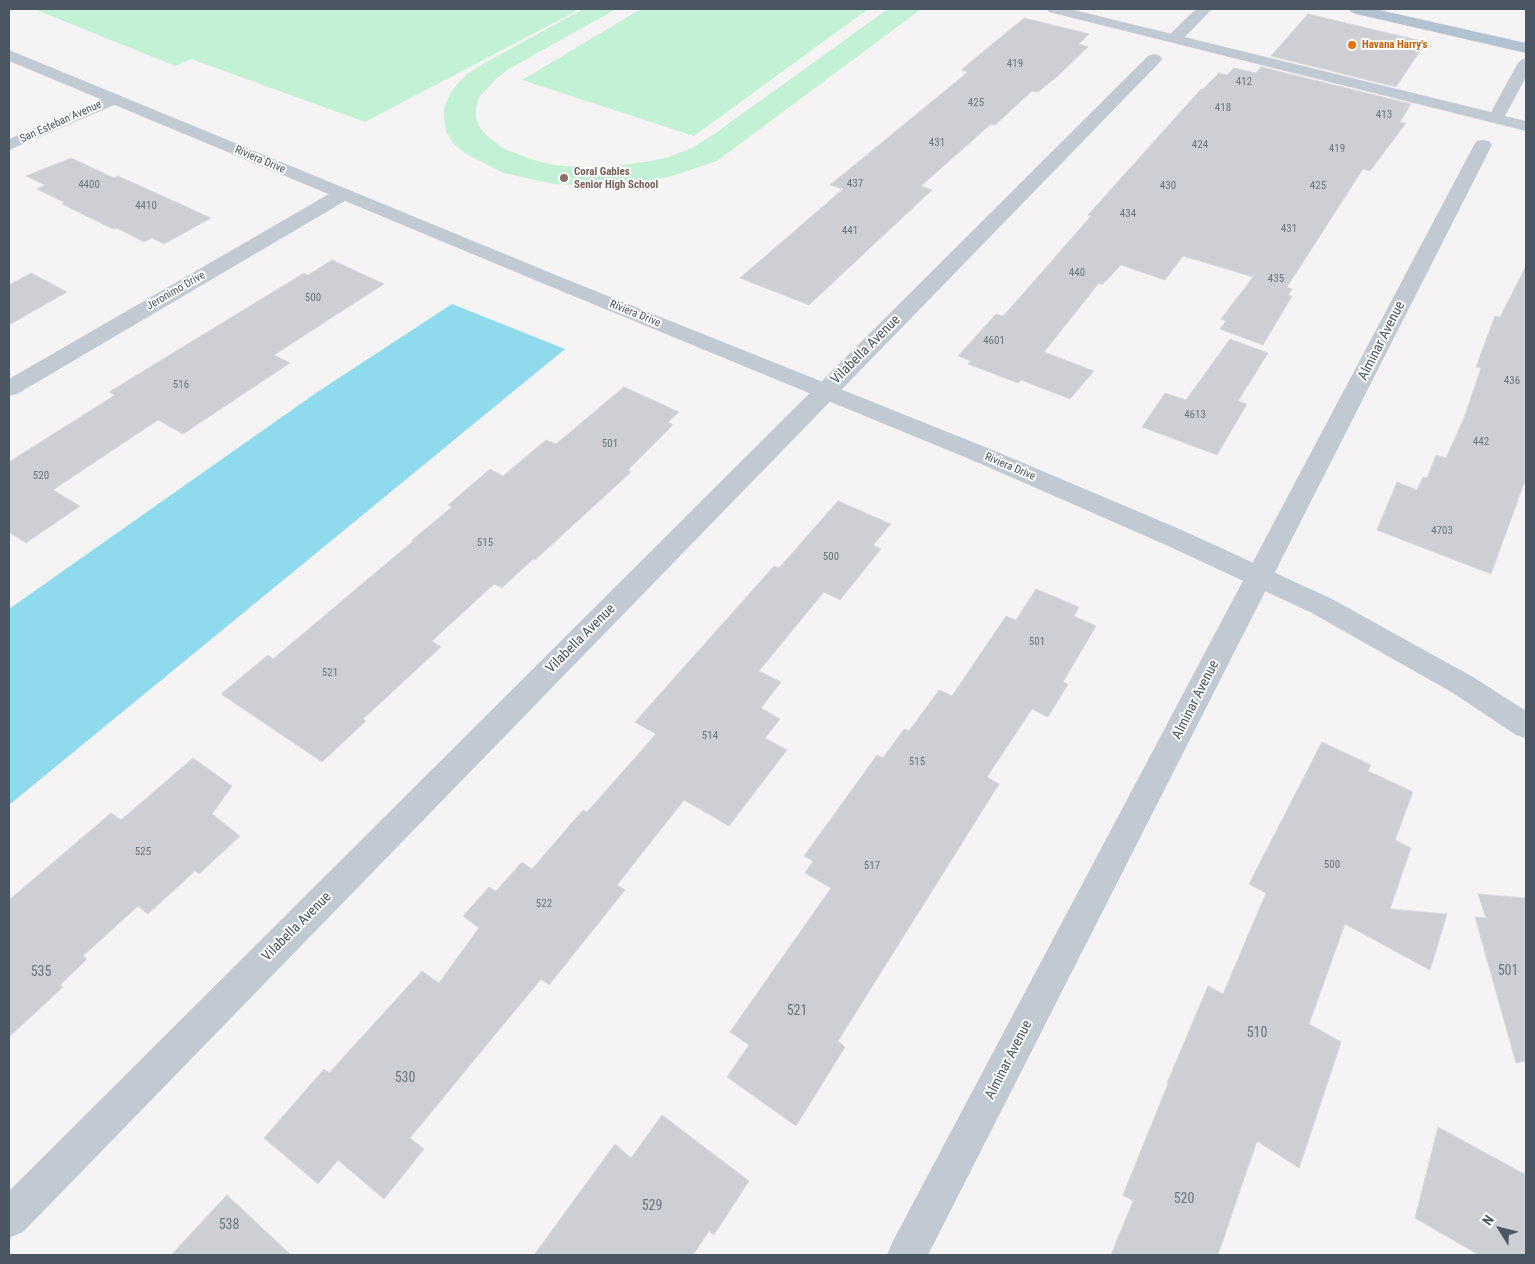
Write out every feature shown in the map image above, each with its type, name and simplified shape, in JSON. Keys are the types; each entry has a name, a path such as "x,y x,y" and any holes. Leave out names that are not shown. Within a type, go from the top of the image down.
{"main road":[{"path":"1356,9 1526,48"}],"street":[{"path":"1175,38 1204,9"},
{"name":"Riviera Drive","path":"9,55 1051,484 1259,576 1322,606 1407,652 1463,685 1526,726"},
{"name":"Vilabella Avenue","path":"9,1218 1154,59"},
{"name":"San Esteban Avenue","path":"9,145 113,99"},
{"name":"Alminar Avenue","path":"907,1255 1483,145"},
{"name":"Jeronimo Drive","path":"9,389 343,194"}],"lane":[{"path":"1054,9 1526,126"},
{"path":"1496,118 1524,72"}],"green space":[{"path":"34,9 580,9 365,122 191,59 175,66"},
{"path":"583,9 616,9 507,70 479,97 476,118 479,126 487,136 504,149 554,165 593,168 646,162 668,157 692,148 714,134 888,9 921,9 717,161 672,176 645,182 598,186 554,184 504,173 466,154 453,143 446,131 444,108 450,94 459,82 467,74 483,64"},
{"path":"641,9 868,9 694,136 522,80"}],"water":[{"path":"452,304 565,349 9,805 9,609 316,393"}],"building":[{"name":"Havana Harry's","path":"1308,14 1426,42 1396,87 1271,56"},
{"path":"1024,18 1089,34 1079,44 1088,47 1059,75 1038,92 1032,91 995,125 991,124 921,186 932,190 809,305 740,278 843,189 830,185 968,72 961,70"},
{"path":"1261,67 1411,104 1400,122 1406,123 1370,171 1363,169 1287,287 1292,289 1288,295 1292,296 1263,345 1220,329 1226,321 1221,319 1253,277 1183,256 1165,280 1121,265 1102,285 1099,283 1044,352 1094,371 1070,399 1021,380 1018,383 968,364 971,361 958,356 996,314 1003,316 1091,216 1088,215 1201,89 1219,73 1227,75 1234,68 1256,73"},
{"path":"71,158 114,178 118,176 211,218 164,244 152,238 144,242 117,228 113,229 62,204 64,202 37,189 45,185 26,176"},
{"path":"332,260 384,284 274,355 290,363 183,434 158,420 53,490 80,506 26,543 9,532 9,462 115,395 109,392 304,273 308,275"},
{"path":"1526,266 1526,478 1491,574 1377,530 1397,482 1417,490 1423,477 1427,478 1436,455 1446,458 1464,418 1481,368 1476,367 1495,316 1500,317"},
{"path":"31,273 67,292 9,325 9,285"},
{"path":"1230,339 1268,353 1238,401 1247,404 1217,455 1142,427 1165,393 1186,400"},
{"path":"624,387 679,412 668,422 673,425 628,470 631,472 535,560 533,559 502,588 494,584 432,641 441,647 363,719 366,721 322,762 221,694 268,655 273,659 452,507 448,505 490,469 503,476 546,440 556,444"},
{"path":"838,501 891,524 873,545 881,549 840,600 824,592 759,671 781,682 761,708 780,719 765,738 787,750 729,826 684,800 617,885 625,890 549,985 541,979 410,1138 424,1149 384,1199 338,1160 318,1184 264,1138 324,1069 329,1073 422,971 439,983 479,928 463,916 489,887 496,891 522,862 532,869 583,810 587,812 656,734 635,722 774,566 779,568"},
{"path":"1036,589 1079,607 1074,616 1096,626 1063,682 1068,684 1048,717 1032,709 987,777 999,784 838,1041 845,1047 796,1126 727,1077 749,1045 730,1032 831,888 805,873 813,861 804,856 877,755 883,758 904,729 909,731 939,690 952,696 1006,616 1016,620"},
{"path":"1322,742 1371,765 1368,771 1413,792 1395,840 1411,848 1390,909 1447,914 1430,970 1345,924 1309,1024 1341,1042 1299,1168 1257,1141 1218,1255 1111,1255 1133,1201 1123,1195 1167,1083 1208,986 1223,994 1266,893 1249,884"},
{"path":"193,758 232,786 212,814 240,836 199,874 195,871 148,914 138,906 83,956 87,959 60,985 63,987 9,1037 9,900 111,813 121,820"},
{"path":"1478,894 1526,898 1526,1061 1516,1063 1475,917 1486,918"},
{"path":"662,1115 749,1181 714,1235 709,1231 693,1255 534,1255 615,1144 631,1158"},
{"path":"1438,1127 1526,1175 1526,1255 1479,1255 1415,1218"},
{"path":"227,1195 291,1255 171,1255"}],"place":[{"name":"Havana Harry's","path":"1352,45"},
{"name":"Coral Gables Senior High School","path":"564,178"}]}
